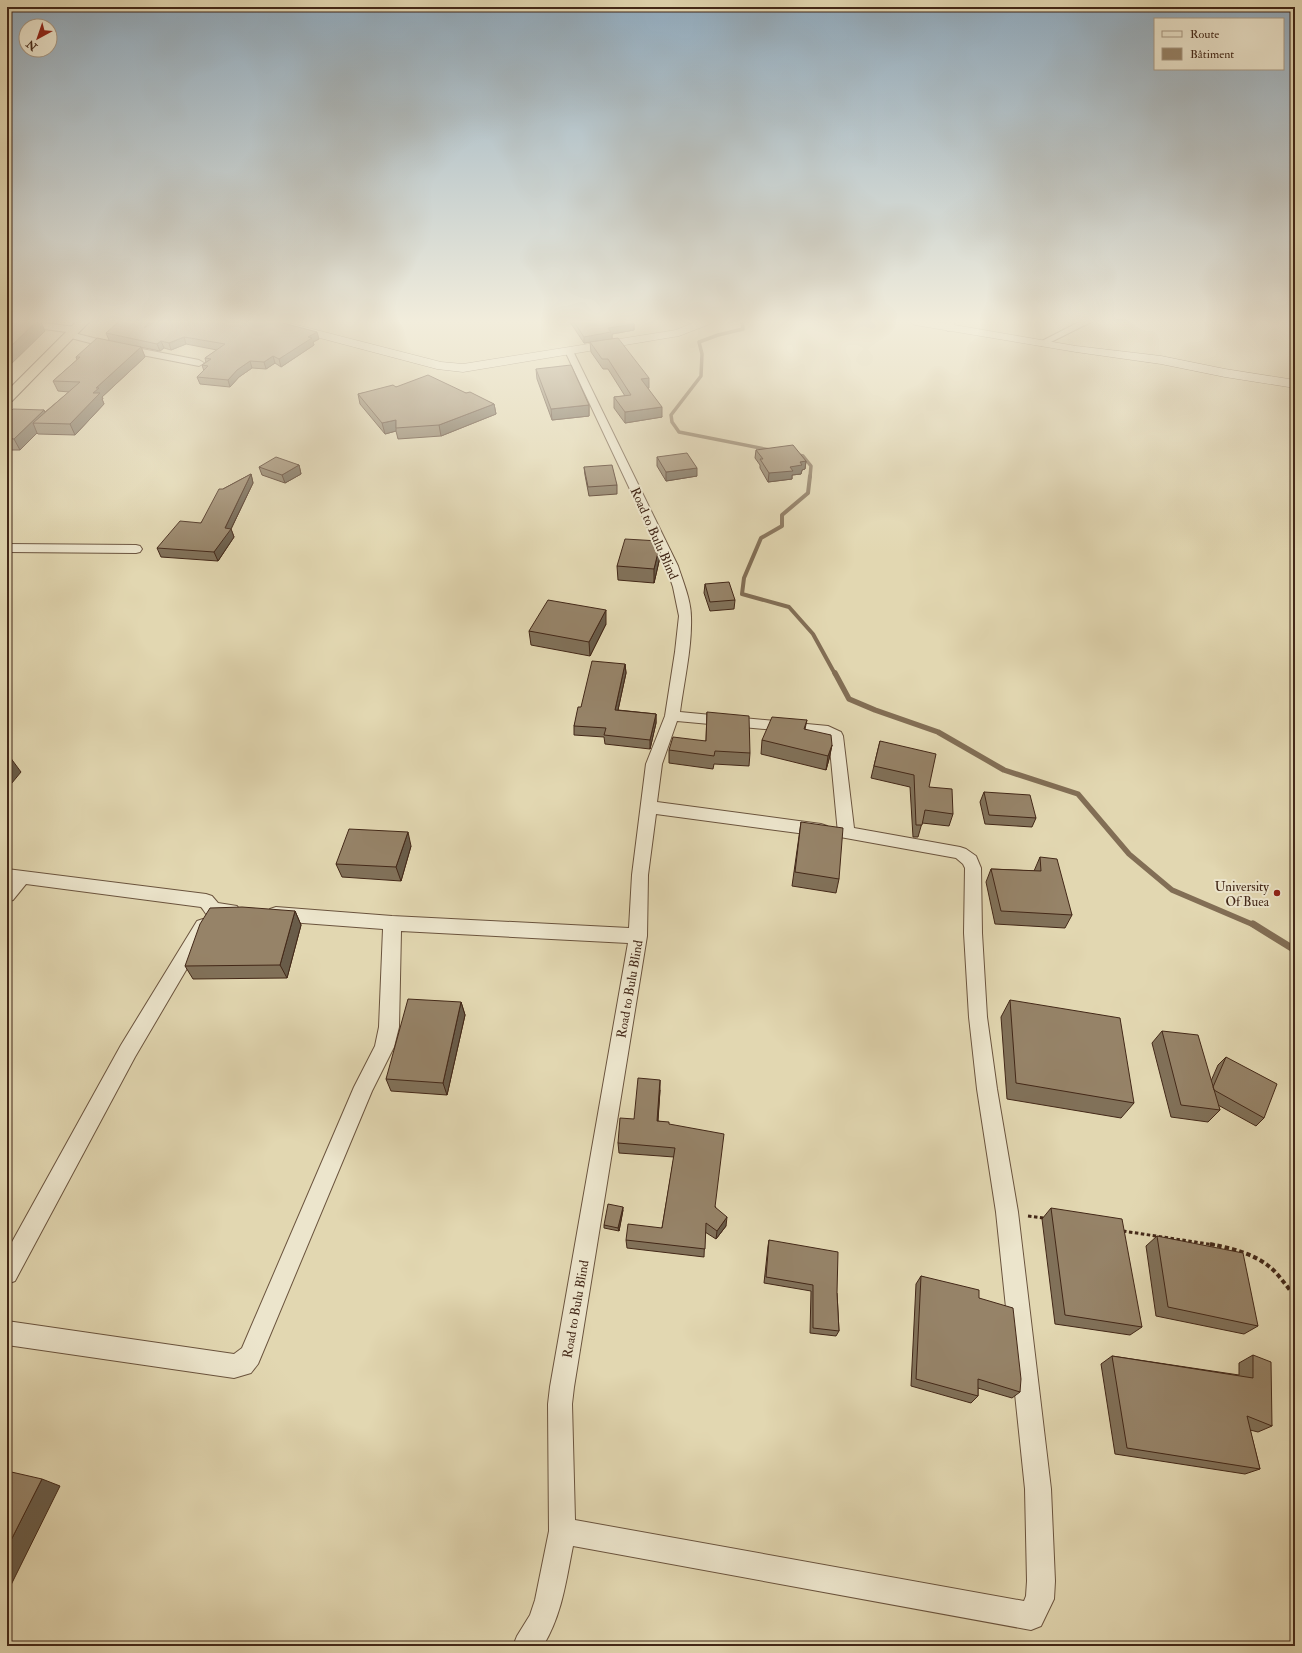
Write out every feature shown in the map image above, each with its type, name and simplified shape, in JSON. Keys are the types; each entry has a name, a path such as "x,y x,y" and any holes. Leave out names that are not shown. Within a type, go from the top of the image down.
{"street":[{"name":"Road to Bulu Blind","path":"527,1646 542,1622 562,1531 560,1404 562,1387 638,936 640,875 654,764 672,716 682,652 685,616 679,587 672,566 592,399"},
{"path":"7,548 136,548"},
{"path":"672,716 824,729 831,732 836,736 846,833"},
{"path":"562,1531 1031,1616 1040,1599 1038,1489 1007,1212 987,1090 978,1017 973,934 973,868 970,860 960,853 846,833 648,807"},
{"path":"7,895 14,877 206,901 213,910 392,923 638,936"},
{"path":"7,1273 128,1051 213,910"},
{"path":"7,1333 234,1366 242,1364 250,1356 364,1087 384,1047 389,1027 392,923"}],"path":[{"path":"1007,1212 1046,1218"},
{"path":"1115,1229 1208,1244 1241,1252 1266,1265 1295,1296"}],"building":[{"path":"60,399 94,399 70,424 33,423"},
{"path":"362,399 484,399 494,404 439,425 396,428 396,420 382,423"},
{"path":"547,399 586,399 589,405 551,409"},
{"path":"616,399 656,399 662,407 625,412"},
{"path":"13,409 44,410 14,439 7,438 7,415"},
{"path":"793,445 806,461 800,462 802,465 790,467 793,471 769,473 760,459 763,459 756,450"},
{"path":"687,453 697,468 666,472 657,457"},
{"path":"276,457 299,465 282,475 259,467"},
{"path":"612,465 617,485 588,487 584,467"},
{"path":"251,474 225,528 231,529 214,552 157,548 180,521 201,523 219,489 223,489"},
{"path":"625,539 659,541 660,544 654,569 617,566"},
{"path":"729,582 735,600 710,602 705,584"},
{"path":"548,600 606,610 589,642 529,631"},
{"path":"592,661 625,664 615,710 656,714 650,740 604,735 606,728 574,726 578,707 581,707"},
{"path":"707,712 749,716 750,753 715,751 714,756 669,750 673,737 706,741"},
{"path":"772,717 807,720 804,729 831,735 832,745 828,756 762,740"},
{"path":"880,741 936,754 929,787 952,789 953,814 925,810 922,825 916,825 914,775 874,766"},
{"path":"7,759 12,759 7,765"},
{"path":"984,792 1030,795 1036,818 989,815"},
{"path":"801,822 843,828 839,879 795,872"},
{"path":"349,829 408,832 396,867 336,864"},
{"path":"1040,857 1057,859 1072,915 1001,911 991,869 1041,871"},
{"path":"242,907 295,911 280,965 185,966 200,924 210,908"},
{"path":"408,999 461,1002 443,1083 386,1079"},
{"path":"1010,1000 1120,1018 1134,1103 1016,1083"},
{"path":"1162,1031 1198,1035 1220,1110 1181,1105"},
{"path":"1226,1057 1277,1084 1264,1118 1214,1090 1213,1087"},
{"path":"638,1078 660,1080 657,1121 669,1122 669,1124 724,1134 715,1207 727,1217 717,1231 706,1223 705,1249 626,1240 628,1224 662,1228 675,1148 618,1143 620,1118 634,1119"},
{"path":"608,1204 623,1207 618,1228 604,1225"},
{"path":"1051,1208 1122,1219 1142,1327 1065,1315"},
{"path":"1157,1236 1243,1253 1258,1326 1168,1307"},
{"path":"769,1240 838,1252 837,1293 839,1331 813,1328 813,1285 766,1277"},
{"path":"921,1276 979,1290 979,1298 1013,1308 1021,1379 1020,1392 978,1379 978,1396 916,1379"},
{"path":"1253,1355 1271,1362 1272,1426 1247,1416 1260,1469 1127,1448 1112,1356 1253,1378"},
{"path":"7,1471 42,1479 7,1548"}],"waterway":[{"path":"683,399 671,415 672,422 679,432 770,450"},
{"path":"794,454 803,456 811,466 810,477"},
{"path":"810,476 808,493 782,515 782,526 761,538 744,578 742,594 789,607 813,634 835,674"},
{"path":"835,673 849,699 875,710 938,732 1004,770 1078,794 1129,854 1172,890 1254,925"},
{"path":"1253,924 1295,950"}],"place":[{"name":"University Of Buea","path":"1277,893"}]}
